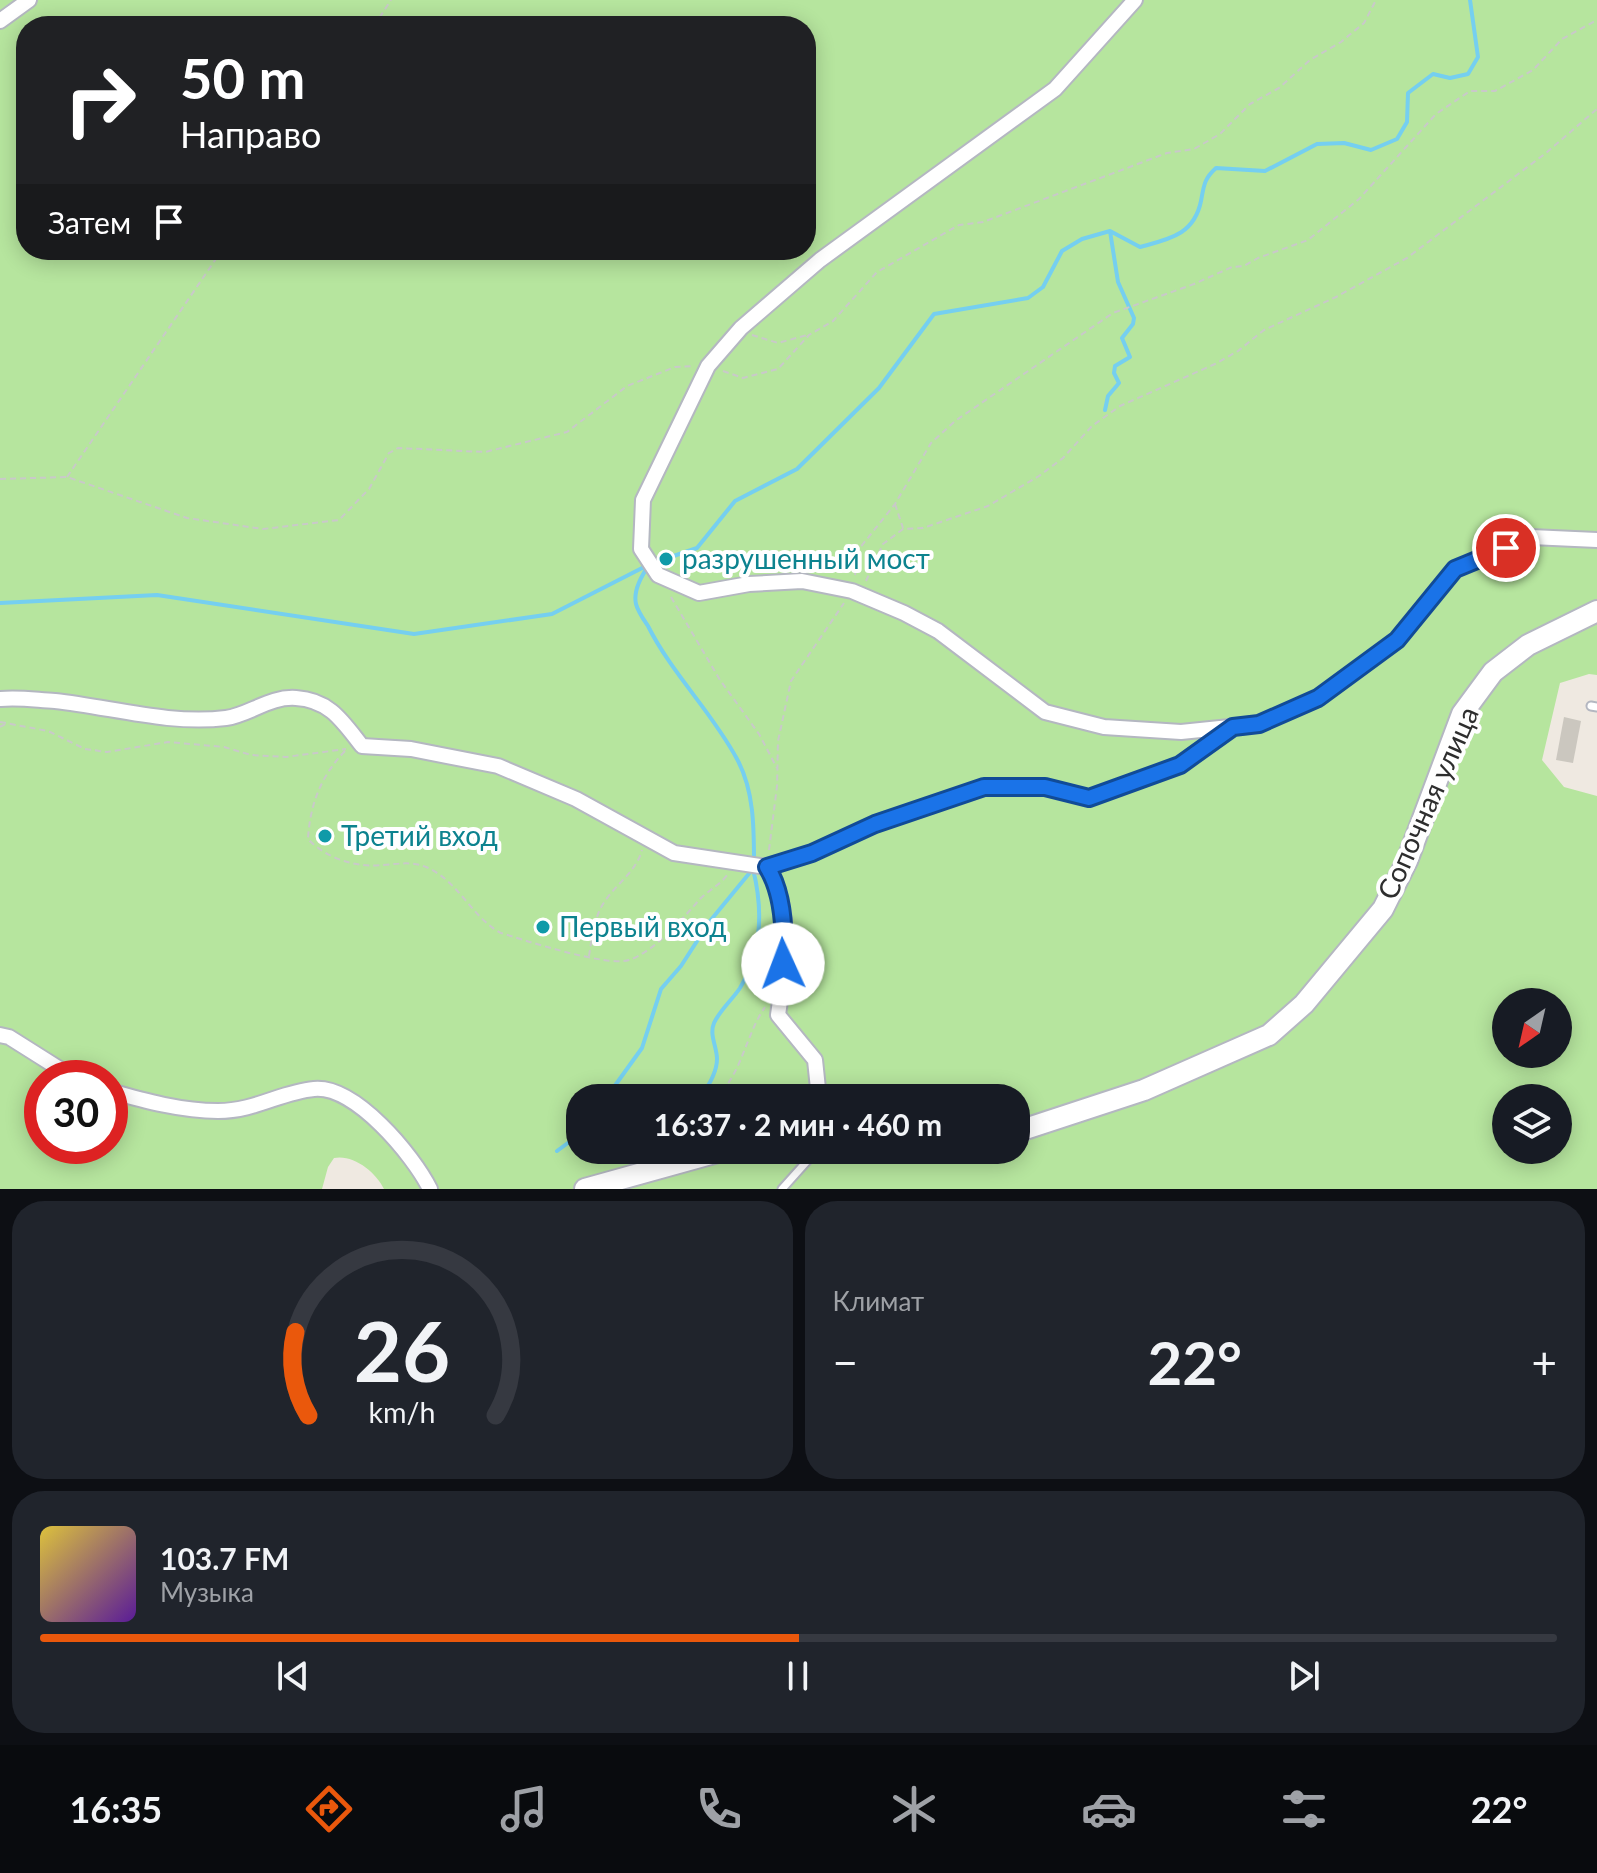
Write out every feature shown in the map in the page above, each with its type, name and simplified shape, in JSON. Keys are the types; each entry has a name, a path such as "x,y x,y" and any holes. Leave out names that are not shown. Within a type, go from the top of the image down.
{"main road":[{"name":"Сопочная улица","path":"1030,1127 1144,1090 1269,1035 1304,1004 1383,909 1407,861 1462,714 1493,672 1528,645 1597,611"},
{"path":"585,1189 675,1164"}],"street":[{"path":"0,21 29,0"},
{"path":"1135,0 1055,89 820,260 741,328 708,366 643,500 641,549 658,575 699,593 749,584 802,581 856,593 938,631 1045,712 1104,727 1181,732 1259,724 1318,698 1397,640 1455,569 1531,537 1597,540"},
{"path":"0,699 15,697 165,717 228,718 264,703 296,698 332,709 362,746 411,749 498,766 576,799 674,853 767,867 812,853 875,824 984,787 1045,787 1089,798 1180,765 1233,727"},
{"path":"767,867 778,890 785,944 778,1015 815,1060 818,1084"},
{"path":"0,1035 9,1037 45,1060"},
{"path":"128,1096 155,1104 217,1111 244,1109 311,1089 325,1089 340,1094 362,1108 402,1147 430,1189"}],"lane":[{"path":"782,1189 804,1164"}],"path":[{"path":"741,328 758,338 778,343 809,335 833,321 877,272 959,225 983,222 1167,153 1194,149 1220,134 1250,104 1279,88 1310,60 1341,42 1364,23 1376,0"},
{"path":"856,593 859,549 895,504 931,443 955,421 1113,313 1308,240 1359,199 1436,114 1470,91 1495,91 1533,70 1562,39 1597,20"},
{"path":"767,867 778,770 778,741 791,681 856,593 883,544 903,529 923,528 988,506 1051,467 1092,426 1120,406 1204,370 1238,351 1264,330 1336,297 1407,258 1546,153 1597,109"},
{"path":"67,477 215,260"},
{"path":"0,479 67,477 187,518 263,529 339,520 369,489 389,453 398,448 485,452 567,432 627,386 675,367 708,366 743,378 778,369 809,335"},
{"path":"895,504 903,529"},
{"path":"658,575 720,680 759,734 778,770"},
{"path":"0,722 48,731 85,749 107,752 168,742 224,747 251,755 286,757 347,749 332,764 320,784 309,819 308,839 316,847 333,857 359,865 401,862 425,866 461,893 494,929 588,958 628,961 650,947 720,884 738,861"},
{"path":"0,727 8,723"},
{"path":"588,958 603,903 638,864 646,838"},
{"path":"728,1084 738,1067 755,1022 782,984"}],"green space":[{"path":"0,0 1597,0 1597,675 1589,674 1560,683 1542,760 1564,787 1597,796 1597,1189 384,1189 375,1176 349,1159 334,1158 322,1189 0,1189"}],"building":[{"path":"1564,717 1581,721 1573,763 1556,760"}],"waterway":[{"path":"0,603 157,595 414,634 552,614 650,564 697,548 735,501 797,469 879,388 934,314 1028,298 1043,287 1062,251 1082,239 1110,231 1140,247 1179,234 1193,221 1205,183 1216,168 1265,171 1317,144 1344,143 1371,150 1397,139 1407,122 1408,93 1433,74 1450,78 1468,74 1478,57 1470,0"},
{"path":"1105,410 1108,396 1119,383 1114,373 1115,366 1130,357 1122,338 1134,318 1118,282 1110,231"},
{"path":"649,565 637,589 637,607 658,644 716,725 743,771 752,809 754,862"},
{"path":"709,1084 717,1064 712,1032 714,1023 740,988 756,945 759,914 753,869"},
{"path":"616,1084 642,1048 661,989 752,870"},
{"path":"557,1151 566,1144"}],"place":[{"name":"разрушенный мост","path":"666,559"},
{"name":"Третий вход","path":"325,836"},
{"name":"Первый вход","path":"543,927"}],"route":[{"path":"783,964 785,944 778,890 767,867 812,853 875,824 984,787 1045,787 1089,798 1180,765 1233,727 1259,724 1318,698 1397,640 1455,569 1506,548"}]}
